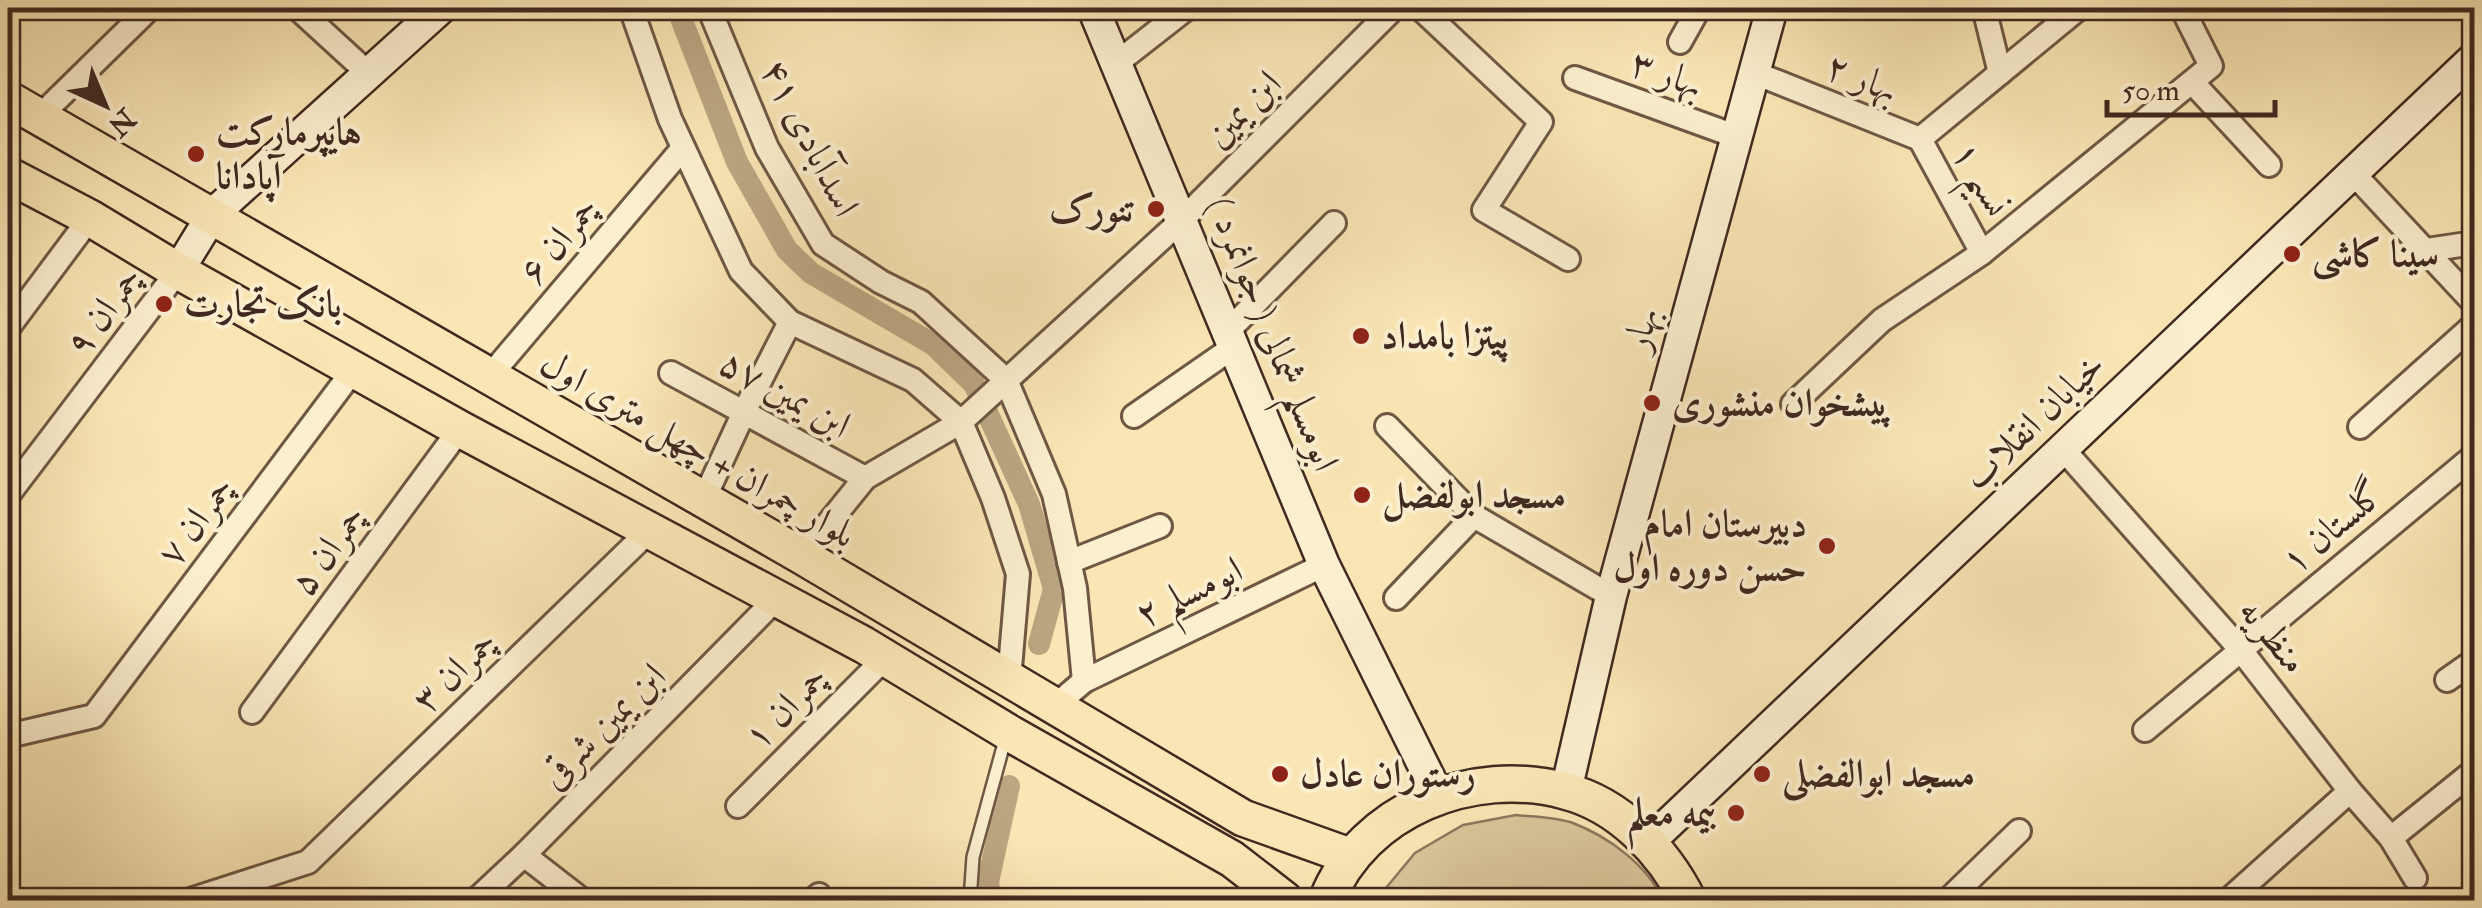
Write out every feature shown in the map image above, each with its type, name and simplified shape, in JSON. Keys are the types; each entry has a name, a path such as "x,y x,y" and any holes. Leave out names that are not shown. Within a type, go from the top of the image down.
{"main road":[{"path":"178,271 213,214 441,8"},
{"name":"ابومسلم شمالی ( جوانمرد )","path":"1093,8 1324,566 1438,794"},
{"name":"بهار","path":"1566,791 1610,596 1772,8"},
{"name":"خیابان انقلاب","path":"1649,842 2474,58"},
{"name":"بلوار چمران + چهل متری اول","path":"8,99 802,556 1243,818 1352,857"},
{"path":"8,175 460,428 884,658 1232,859 1284,900"},
{"path":"1327,900 1352,857 1391,820 1438,794 1502,782 1566,791 1610,811 1649,842 1688,900"}],"street":[{"path":"40,116 150,8"},
{"path":"297,8 368,73"},
{"path":"632,8 670,119 741,271 790,322 913,380 961,422 993,498 1018,574 1009,680"},
{"name":"اسدآبادی ۴۱","path":"709,8 768,148 823,244 881,282 921,302 1006,380 1054,494 1075,588 1084,681"},
{"path":"1118,62 1187,8"},
{"name":"ابن یمین","path":"961,422 1183,219 1394,8"},
{"path":"1420,8 1541,122 1484,210 1568,260"},
{"path":"1680,42 1698,8"},
{"path":"1984,8 2000,73"},
{"name":"بهار ۲","path":"1754,73 1920,139 2079,8"},
{"path":"1793,404 1882,320 1982,253 2211,66 2182,8"},
{"name":"بهار ۳","path":"1575,78 1734,136"},
{"path":"2193,83 2269,166"},
{"name":"نسیم ۱","path":"1920,139 1982,253"},
{"name":"چمران ۶","path":"488,378 683,148"},
{"path":"2353,173 2474,303"},
{"path":"8,328 90,218"},
{"path":"1134,416 1231,338 1334,223"},
{"path":"2427,250 2474,243"},
{"name":"چمران ۹","path":"8,495 178,271"},
{"path":"704,499 790,322"},
{"name":"گلستان ۱","path":"2360,427 2474,325"},
{"name":"چمران ۷","path":"8,736 94,716 354,368"},
{"name":"ابن یمین ۵۷","path":"671,372 865,478"},
{"path":"802,556 865,478 961,422"},
{"path":"1387,426 1474,516 1610,596"},
{"name":"چمران ۵","path":"252,712 460,428"},
{"name":"منظریه","path":"2062,449 2240,649 2350,791 2392,838 2416,878"},
{"name":"گلستان ۱","path":"2144,730 2474,456"},
{"path":"1396,598 1474,516"},
{"path":"1069,562 1160,526"},
{"name":"چمران ۳","path":"190,900 308,862 650,530"},
{"name":"ابومسلم ۲","path":"1056,705 1084,681 1324,566"},
{"name":"ابن یمین شرقی","path":"476,900 778,598"},
{"name":"چمران ۱","path":"738,806 884,658"},
{"path":"2447,680 2474,661"},
{"path":"2392,838 2474,771"},
{"path":"2233,896 2350,791"},
{"path":"1948,900 2019,831"},
{"path":"524,855 582,900"}],"lane":[{"path":"970,900 973,857 1007,732"}],"shaded area":[{"path":"1516,815 1566,821 1600,836 1637,864 1663,900 1376,900 1415,853 1463,825"}],"waterway":[{"path":"677,8 737,162 787,250 811,273 934,345 974,384 1029,504 1054,589 1039,644"},
{"path":"991,900 988,882 1009,786"}],"place":[{"name":"هایپرمارکت آپادانا","path":"196,154"},
{"name":"تنورک","path":"1156,209"},
{"name":"سینا کاشی","path":"2292,254"},
{"name":"بانک تجارت","path":"164,304"},
{"name":"پیتزا بامداد","path":"1361,336"},
{"name":"پیشخوان منشوری","path":"1652,403"},
{"name":"مسجد ابولفضل","path":"1362,495"},
{"name":"دبیرستان امام حسن دوره اول","path":"1827,546"},
{"name":"رستوران عادل","path":"1280,774"},
{"name":"مسجد ابوالفضلی","path":"1762,774"},
{"name":"بیمه معلم","path":"1736,813"}]}
